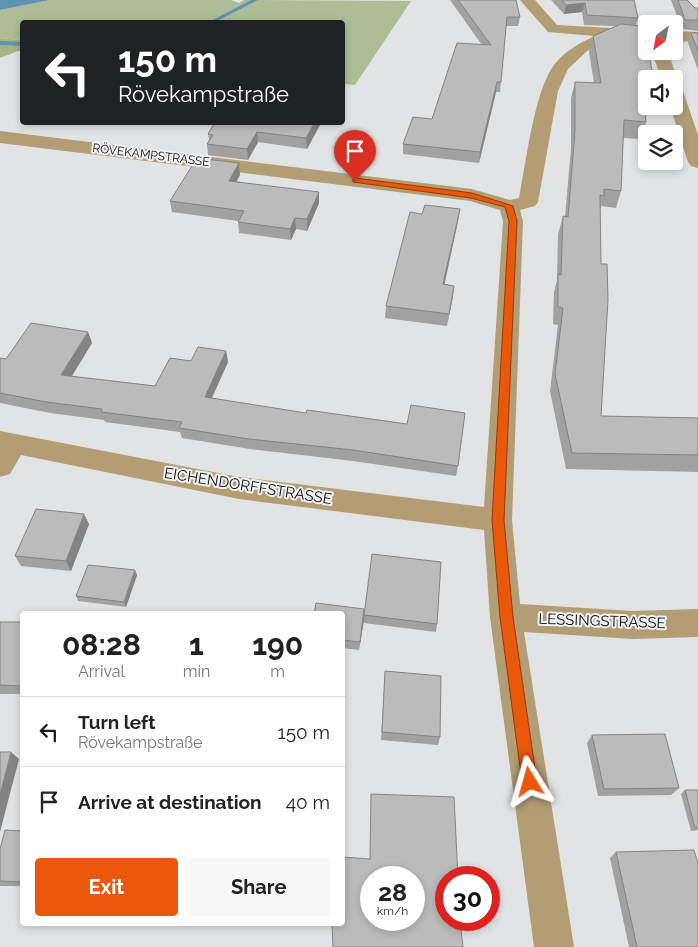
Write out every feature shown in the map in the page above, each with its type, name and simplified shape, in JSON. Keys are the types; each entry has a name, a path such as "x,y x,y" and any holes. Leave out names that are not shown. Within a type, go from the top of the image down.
{"street":[{"path":"527,0 553,29 638,35"},
{"path":"554,947 506,617 498,520 513,221 509,206 528,202 549,91 562,66 581,48 613,34"},
{"path":"683,36 698,37"},
{"path":"682,115 698,162"},
{"name":"RÖVEKAMPSTRASSE","path":"0,137 472,195 509,206"},
{"name":"EICHENDORFFSTRASSE","path":"4,451 239,488 498,520"},
{"name":"LESSINGSTRASSE","path":"506,617 633,625 698,623"}],"green space":[{"path":"50,0 231,0 239,3 244,0 411,1 355,85 345,84 345,20 20,20 20,40 0,38 0,10"},
{"path":"0,38 20,40 20,51 0,58"}],"water":[{"path":"0,0 50,0 0,10"}],"building":[{"path":"458,0 516,0 520,17 507,17 501,82 497,82 480,152 403,144 413,117 432,119 457,43 491,45"},
{"path":"562,0 634,0 638,18 587,15 585,3 566,5"},
{"path":"678,0 687,0 695,8 698,8 698,20 685,20"},
{"path":"621,24 638,26 638,60 650,60 652,70 638,70 638,115 645,115 646,122 624,120 621,191 604,189 604,196 600,195 601,264 607,264 608,300 601,416 698,418 698,455 572,453 555,374 563,308 558,307 558,274 561,275 563,216 568,217 575,131 575,82 601,83 593,36"},
{"path":"691,33 698,33 698,51"},
{"path":"213,125 313,125 306,138 257,132 247,149 207,144 213,135 208,134"},
{"path":"197,158 239,163 229,181 319,192 307,219 295,218 290,229 238,222 244,211 170,201"},
{"path":"425,205 460,209 443,284 454,286 449,314 386,306 410,212 422,214"},
{"path":"31,323 88,332 61,375 155,386 170,358 191,361 198,347 226,351 205,397 306,413 307,410 407,424 411,405 465,413 458,466 353,450 249,439 179,428 182,422 101,412 102,409 46,402 0,393 0,358 6,359"},
{"path":"36,509 84,514 66,561 15,556"},
{"path":"372,554 441,562 437,624 364,615"},
{"path":"88,565 135,570 124,602 76,596"},
{"path":"316,603 364,609 360,642 345,640 345,611 315,611"},
{"path":"0,622 20,622 20,686 0,685"},
{"path":"385,671 441,676 440,737 382,732"},
{"path":"665,734 679,788 604,789 592,735"},
{"path":"0,752 11,752 0,795"},
{"path":"685,790 698,790 698,827 695,828"},
{"path":"371,794 454,797 457,866 435,866 435,931 461,931 463,947 333,947 332,926 345,926 345,857 370,859"},
{"path":"5,830 20,831 20,882 0,881 0,849"},
{"path":"694,850 698,863 698,947 637,947 616,852"}],"waterway":[{"path":"216,20 255,0"},
{"path":"0,43 20,44"}],"route":[{"path":"355,181 472,195 509,206 513,221 498,520 506,617 530,782"}]}
